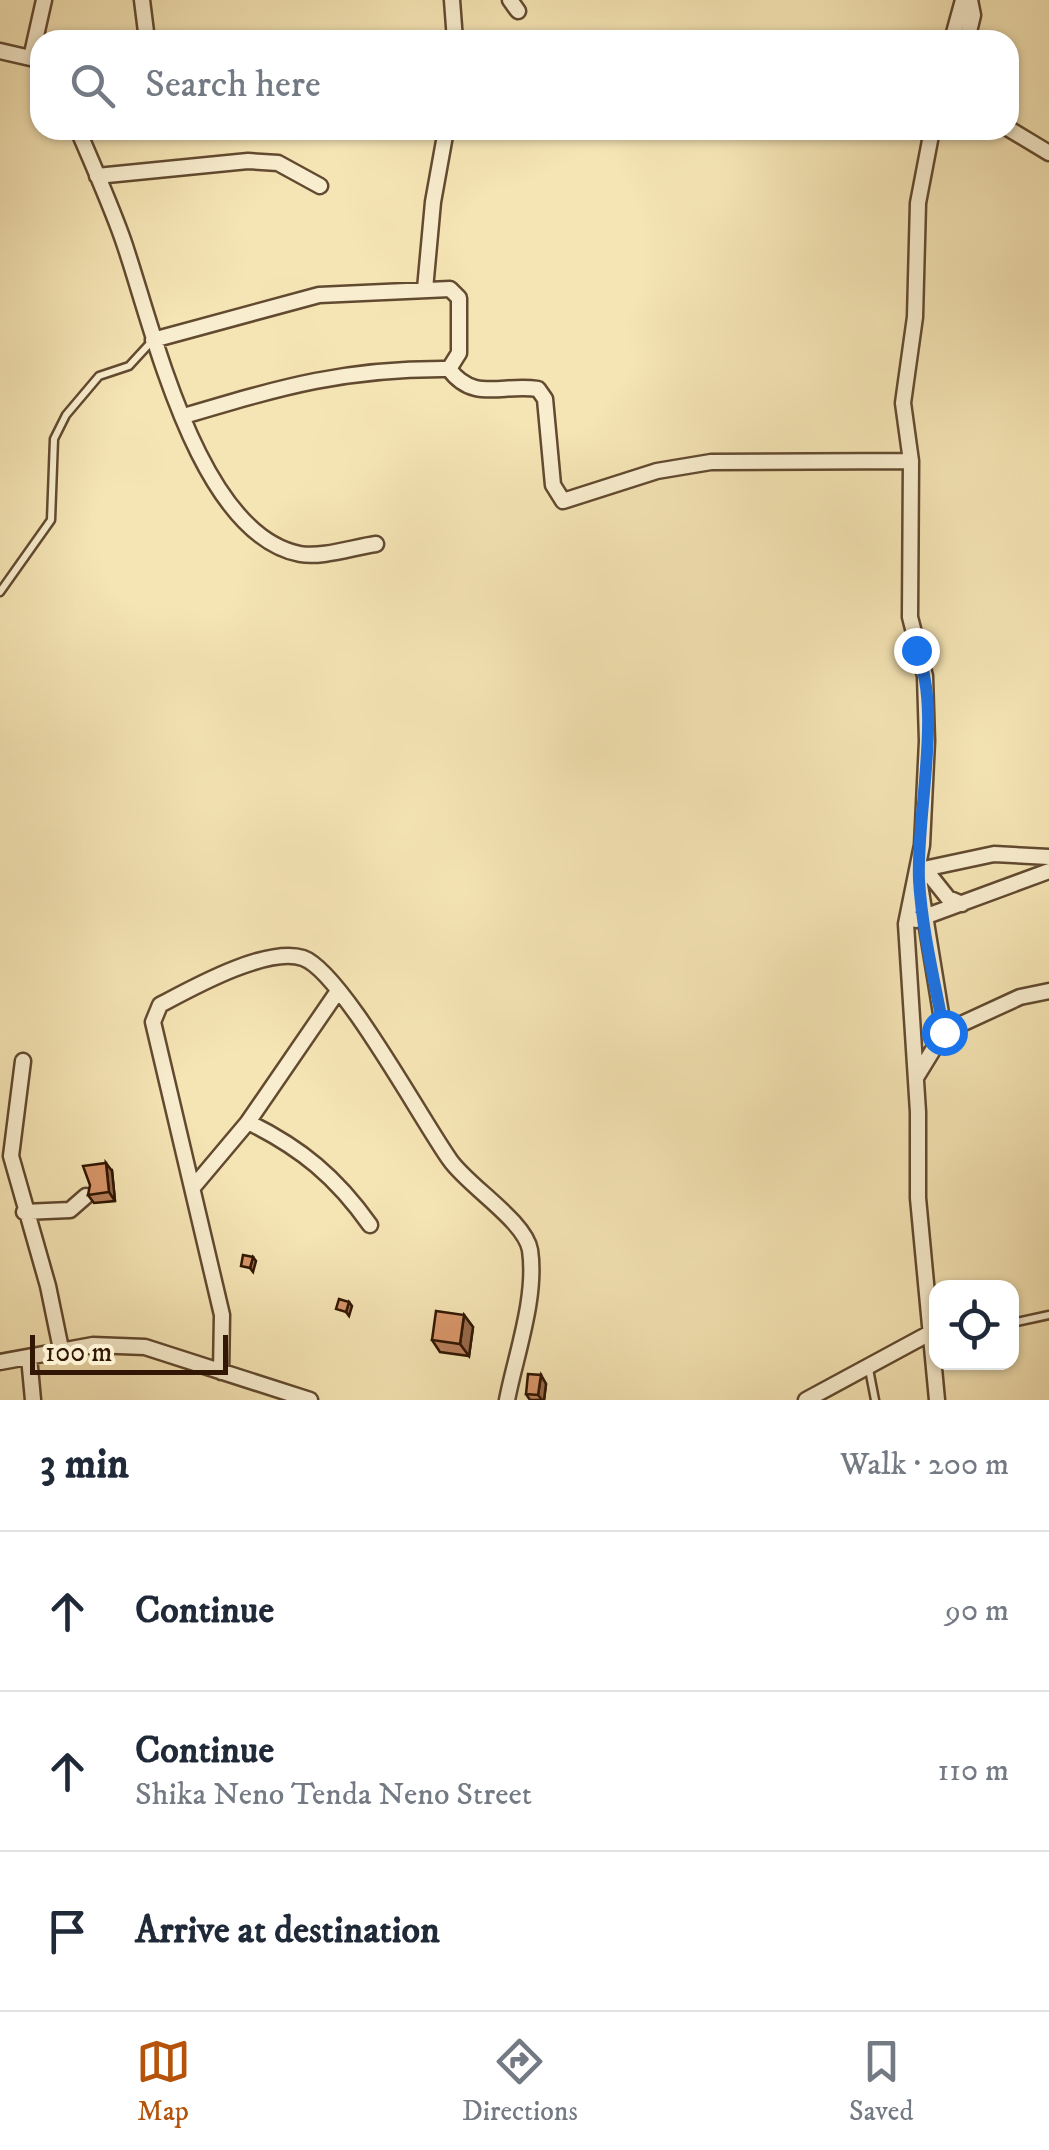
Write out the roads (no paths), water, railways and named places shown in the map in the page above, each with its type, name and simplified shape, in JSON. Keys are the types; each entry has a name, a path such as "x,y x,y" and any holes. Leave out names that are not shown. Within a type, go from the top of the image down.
{"street":[{"path":"39,30 44,0"},
{"path":"142,0 146,30"},
{"path":"452,0 455,30"},
{"path":"956,30 966,0"},
{"path":"966,0 973,15 969,30"},
{"path":"0,51 30,58"},
{"path":"1019,135 1049,153"},
{"path":"82,140 153,340 204,465 233,508 281,546 302,554 376,544"},
{"path":"426,289 433,202 444,140"},
{"path":"930,140 918,203 916,317 904,403 911,461 910,617 925,676 922,918 944,1032"},
{"path":"97,176 248,161 278,163 320,186"},
{"path":"153,340 318,295 450,289 459,298 459,353 450,369"},
{"path":"184,416 315,378 384,368 450,369 464,386 477,391 538,389 544,399 553,484 563,501 658,471 711,462 911,461"},
{"path":"921,866 994,854 1049,857"},
{"path":"921,866 948,898 962,904"},
{"path":"921,866 906,924 916,1077 918,1198 929,1301"},
{"path":"906,924 1049,871"},
{"path":"221,1372 224,1333 195,1185 154,1022 160,1004 283,955 306,958 338,991 412,1094 452,1163 520,1228 530,1246 528,1293 507,1400"},
{"path":"195,1185 248,1122 338,991"},
{"path":"916,1077 944,1032 1020,997 1049,991"},
{"path":"24,1061 10,1156 48,1286 61,1350"},
{"path":"248,1122 320,1164 341,1184 370,1225"},
{"path":"24,1212 70,1210 86,1196"},
{"path":"806,1400 929,1340"},
{"path":"0,1362 61,1350 145,1346 310,1400"},
{"path":"30,1357 33,1400"},
{"path":"935,1370 936,1400"}],"lane":[{"path":"0,592 51,520 54,438 66,415 99,376 129,366 153,340"},
{"path":"1019,1321 1049,1314"},
{"path":"869,1369 875,1400"}]}
